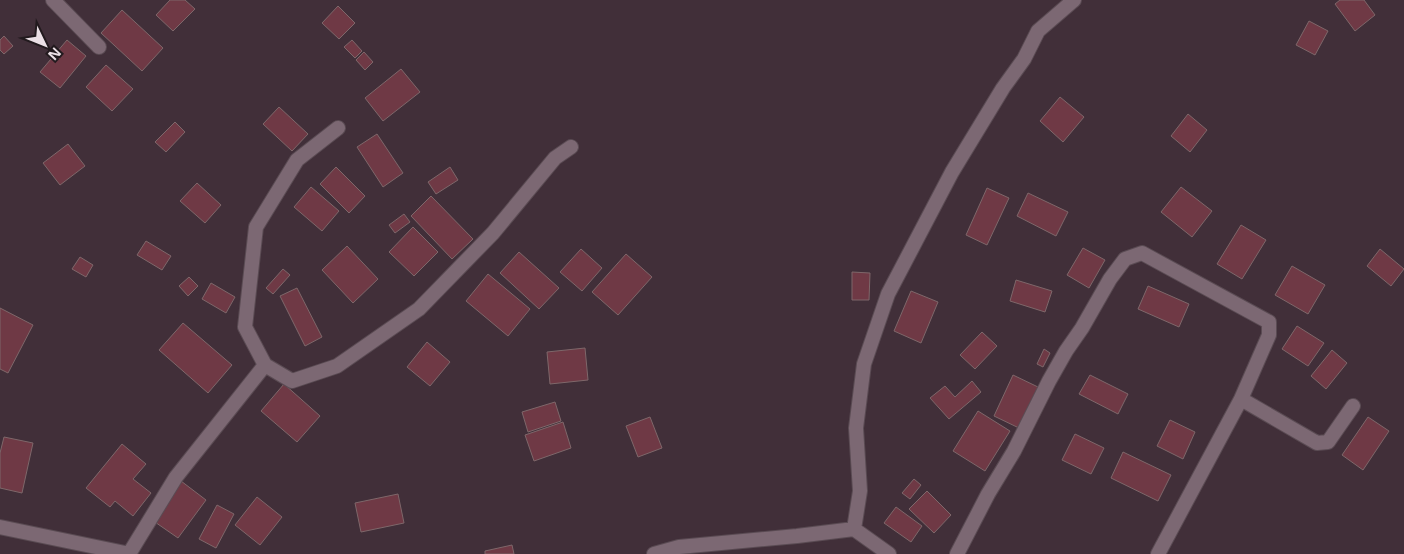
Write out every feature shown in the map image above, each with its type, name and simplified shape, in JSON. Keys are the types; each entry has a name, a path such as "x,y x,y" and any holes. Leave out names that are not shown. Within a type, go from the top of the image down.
{"street":[{"path":"53,0 99,47"},
{"path":"854,529 860,491 856,428 864,364 888,294 952,172 1003,88 1024,58 1038,31 1074,0"},
{"path":"338,128 297,160 256,227 245,327 265,365 292,381 338,366 419,309 493,232 555,158 571,147"},
{"path":"957,554 1066,351 1082,328 1110,279 1125,259 1142,253 1269,322 1269,335 1241,399 1158,554"},
{"path":"0,527 130,554 176,477 265,365"},
{"path":"1241,399 1317,443 1328,442 1353,406"},
{"path":"654,554 680,546 854,529 889,554"}],"building":[{"path":"170,0 185,0 195,9 173,31 156,15"},
{"path":"1340,0 1364,0 1375,15 1355,31 1335,4"},
{"path":"338,6 355,23 339,39 322,23"},
{"path":"122,10 163,48 142,71 101,33"},
{"path":"1309,21 1328,31 1315,55 1296,45"},
{"path":"4,36 13,46 4,54 0,50 0,40"},
{"path":"67,40 86,56 60,88 40,72"},
{"path":"352,40 362,51 355,58 344,47"},
{"path":"364,52 373,62 365,70 356,60"},
{"path":"106,65 133,89 112,111 86,87"},
{"path":"401,69 420,92 383,121 365,98"},
{"path":"1060,97 1084,117 1063,142 1040,121"},
{"path":"279,107 308,134 292,151 263,124"},
{"path":"1188,114 1207,130 1190,152 1171,136"},
{"path":"175,122 185,132 166,152 155,142"},
{"path":"377,134 403,173 383,187 357,147"},
{"path":"68,144 85,166 60,185 43,163"},
{"path":"336,167 365,196 349,213 320,184"},
{"path":"450,167 458,180 436,194 428,182"},
{"path":"197,183 221,205 205,223 180,201"},
{"path":"311,187 339,211 322,231 294,207"},
{"path":"1181,187 1212,211 1192,237 1161,212"},
{"path":"987,188 1009,198 987,245 966,235"},
{"path":"1028,193 1068,212 1056,236 1017,216"},
{"path":"431,196 473,239 452,259 411,216"},
{"path":"404,214 410,222 395,233 389,225"},
{"path":"1241,225 1266,240 1242,279 1217,264"},
{"path":"413,227 438,252 414,276 389,252"},
{"path":"146,241 171,256 162,270 137,255"},
{"path":"347,246 378,279 353,303 322,270"},
{"path":"1083,248 1105,260 1089,288 1067,275"},
{"path":"581,249 602,268 582,291 560,272"},
{"path":"1380,249 1404,269 1391,286 1367,266"},
{"path":"519,252 559,288 539,309 500,273"},
{"path":"626,254 652,277 618,315 592,292"},
{"path":"80,257 93,265 86,277 72,269"},
{"path":"1292,266 1325,285 1308,314 1275,295"},
{"path":"283,269 290,275 273,294 266,288"},
{"path":"852,272 870,273 869,300 852,300"},
{"path":"488,274 530,309 508,336 466,301"},
{"path":"189,277 198,286 188,296 179,286"},
{"path":"1016,280 1052,291 1045,312 1010,301"},
{"path":"211,283 235,297 226,313 202,299"},
{"path":"1148,286 1189,304 1179,327 1138,309"},
{"path":"297,288 322,337 305,346 280,296"},
{"path":"911,291 938,302 921,343 894,331"},
{"path":"0,308 33,325 8,373 0,369"},
{"path":"183,323 232,365 208,393 159,350"},
{"path":"1297,326 1324,343 1308,366 1282,349"},
{"path":"982,332 997,346 975,369 960,355"},
{"path":"427,342 450,362 430,386 407,367"},
{"path":"585,348 588,380 550,384 547,352"},
{"path":"1044,349 1050,353 1043,367 1037,364"},
{"path":"1332,350 1347,363 1326,389 1311,376"},
{"path":"1013,375 1038,387 1019,428 994,416"},
{"path":"1090,375 1128,394 1118,414 1079,394"},
{"path":"972,381 981,392 949,419 930,398 945,386 955,397"},
{"path":"284,384 320,416 297,442 261,411"},
{"path":"555,402 561,421 528,432 522,412"},
{"path":"978,411 1010,431 985,471 953,451"},
{"path":"650,417 662,448 638,457 626,426"},
{"path":"1368,417 1389,431 1363,470 1342,455"},
{"path":"1170,420 1195,432 1183,459 1157,446"},
{"path":"563,422 571,448 534,461 525,435"},
{"path":"1075,434 1104,448 1091,474 1062,460"},
{"path":"4,437 33,443 22,493 0,488 0,453"},
{"path":"122,444 146,464 133,479 151,493 133,516 115,501 110,507 86,488"},
{"path":"1123,452 1171,475 1158,501 1111,478"},
{"path":"914,479 921,485 910,499 902,493"},
{"path":"181,481 206,500 178,538 152,520"},
{"path":"927,491 951,515 934,533 909,509"},
{"path":"398,494 404,523 361,532 355,503"},
{"path":"257,497 282,517 260,545 235,525"},
{"path":"217,505 234,514 216,548 199,539"},
{"path":"896,507 922,526 911,542 884,523"},
{"path":"512,545 514,554 485,554 485,551"}]}
